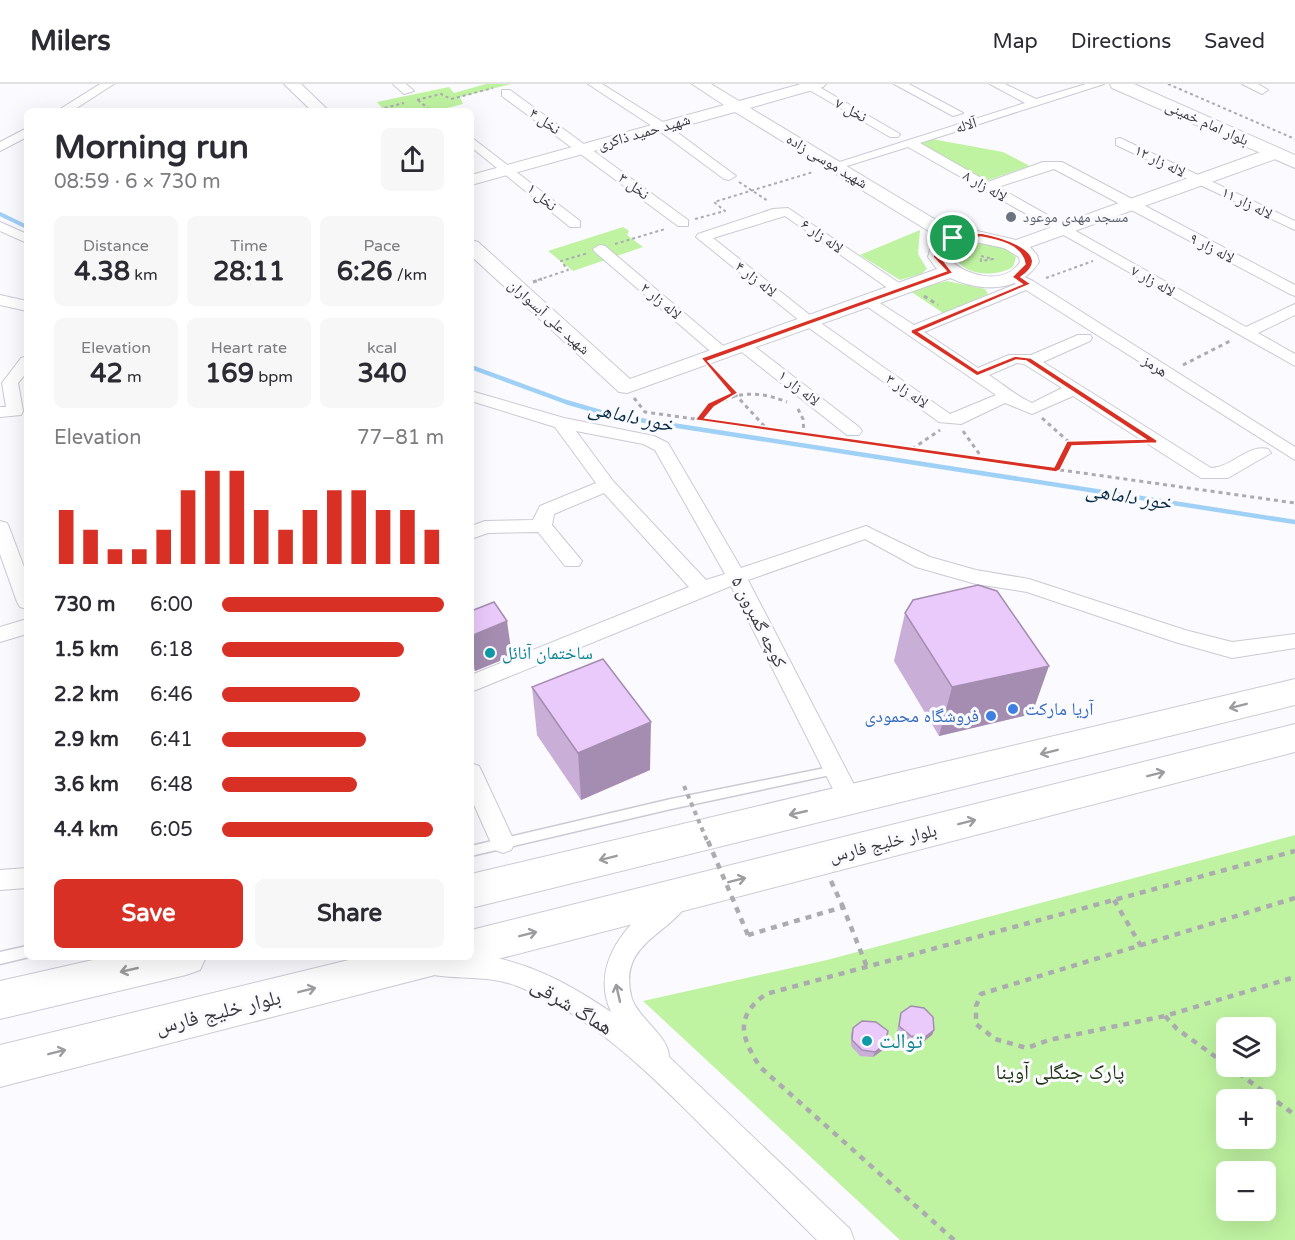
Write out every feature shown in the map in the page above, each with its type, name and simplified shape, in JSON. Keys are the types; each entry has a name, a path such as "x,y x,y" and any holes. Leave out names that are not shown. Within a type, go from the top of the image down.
{"main road":[{"name":"بلوار امام خمینی","path":"1119,84 1285,152"},
{"name":"بلوار امام خمینی","path":"1143,84 1285,152 1295,162"},
{"path":"474,890 843,785 1295,692"},
{"name":"بلوار خلیج فارس","path":"474,950 684,894 1295,738"},
{"path":"0,1000 173,960"},
{"name":"بلوار خلیج فارس","path":"0,1066 438,960"}],"street":[{"path":"68,108 108,84"},
{"path":"292,84 318,108"},
{"path":"594,84 662,128 729,176"},
{"name":"شهید موسی زاده","path":"700,84 953,238"},
{"path":"900,84 957,113"},
{"path":"996,84 1034,102"},
{"name":"آلاله","path":"834,166 1098,84"},
{"path":"1248,84 1262,90"},
{"name":"شهید حمید ذاکری","path":"474,179 811,85"},
{"name":"نخل ۷","path":"811,85 894,134"},
{"name":"نخل ۴","path":"502,90 585,149"},
{"path":"1,148 24,134"},
{"name":"لاله زار ۱۲","path":"1120,142 1200,180"},
{"name":"نخل ۱","path":"474,143 575,224"},
{"name":"لاله زار ۸","path":"910,143 1060,230"},
{"path":"1,148 24,149"},
{"name":"نخل ۳","path":"585,149 683,223"},
{"path":"1016,246 1285,152"},
{"name":"لاله زار ۹","path":"986,187 1052,165 1295,291"},
{"name":"لاله زار ۱۱","path":"1200,180 1295,226"},
{"name":"لاله زار ۶","path":"703,237 783,211 904,288"},
{"path":"0,226 22,236"},
{"name":"لاله زار ۷","path":"1060,230 1295,361"},
{"path":"913,332 1022,280 1029,264 1027,256 1016,246 981,235 953,238 937,249 937,257 950,271 984,281 1022,280"},
{"path":"0,245 22,236"},
{"name":"لاله زار ۴","path":"703,237 810,322"},
{"name":"شهید علی آبسواران","path":"474,249 627,387"},
{"name":"لاله زار ۲","path":"600,249 713,357"},
{"path":"627,387 950,271"},
{"name":"هرمز","path":"1022,280 1295,455"},
{"path":"0,300 24,305"},
{"path":"867,301 1004,394 1032,409 1074,389"},
{"path":"1246,333 1295,309"},
{"name":"لاله زار ۳","path":"810,322 945,418 955,420"},
{"path":"1031,361 1084,338"},
{"name":"لاله زار ۱","path":"744,346 853,438"},
{"path":"977,374 1015,358 1031,361 1154,442 1208,474 1222,474 1262,453"},
{"path":"0,421 14,410 10,383 24,365"},
{"path":"955,420 1004,394"},
{"path":"474,397 561,423 607,485 702,589"},
{"name":"کوچه گمبرون ۵","path":"561,423 648,440 662,447 737,578 843,785"},
{"path":"572,561 543,526 542,519 547,510 607,485"},
{"path":"0,526 24,594"},
{"path":"476,526 543,526"},
{"path":"474,683 702,589 866,532 922,562 976,577 1029,586 1232,650 1295,641"},
{"path":"0,635 24,627"},
{"path":"474,779 503,843"},
{"path":"0,880 24,878"},
{"name":"هماگ شرقی","path":"672,1077 621,1006 615,979 626,945 684,894"},
{"name":"هماگ شرقی","path":"454,960 525,977 611,1028 672,1077 839,1240"}],"lane":[{"path":"474,850 503,843 843,785"},
{"path":"0,958 24,953"}],"path":[{"path":"1168,84 1295,139"},
{"path":"379,108 408,92 441,93 451,99 502,90"},
{"path":"408,92 427,108"},
{"path":"729,176 783,211"},
{"path":"1022,280 1107,256"},
{"path":"904,288 954,314"},
{"path":"1168,374 1246,333"},
{"path":"713,357 734,393 767,429"},
{"path":"627,387 645,412 804,434 853,438 984,460 1295,503"},
{"path":"699,420 711,405 734,393 761,394 780,398 796,406 803,419 804,434"},
{"path":"1032,409 1070,443 1154,442"},
{"path":"912,449 955,420 984,460"},
{"path":"1056,470 1070,443"},
{"path":"684,786 748,935 843,907 867,967"},
{"path":"954,1240 760,1067 743,1036 747,1010 753,1002 766,994 1295,851"},
{"path":"1295,898 981,994 976,1006 976,1024 995,1039 1027,1048 1049,1040 1165,1016 1295,976"},
{"path":"1114,900 1141,946"},
{"path":"1165,1016 1177,1029 1216,1057"},
{"path":"1243,1077 1295,1115"}],"green space":[{"path":"486,84 511,84 460,97 463,104 447,108 382,108 377,102 449,87 454,93"},
{"path":"932,139 1003,152 1030,166 986,181 916,143"},
{"path":"623,227 629,231 627,235 643,247 573,271 548,251"},
{"path":"920,230 918,254 927,269 921,274 900,280 860,255"},
{"path":"986,243 1005,248 1016,257 1013,267 998,272 981,273 965,268 955,256 960,247"},
{"path":"947,281 985,289 988,294 943,313 910,291"},
{"name":"پارک جنگلی آوینا","path":"1295,835 1295,1240 900,1240 643,1001 827,960"}],"building":[{"path":"978,585 997,591 1049,666 952,687 905,613 913,600"},
{"path":"494,602 507,621 474,635 474,610"},
{"path":"603,659 651,722 578,753 532,687"},
{"name":"توالت","path":"911,1006 924,1008 933,1017 934,1030 925,1037 911,1036 899,1026 901,1013"},
{"name":"توالت","path":"862,1021 876,1022 888,1031 885,1044 875,1052 862,1050 852,1040 853,1028"}],"waterway":[{"name":"خور داماهی","path":"0,214 24,226"},
{"name":"خور داماهی","path":"474,368 566,402 614,416 1295,522"}],"place":[{"name":"مسجد مهدی موعود","path":"1011,217"},
{"name":"ساختمان آنائل","path":"490,653"},
{"name":"آریا مارکت","path":"1013,709"},
{"name":"فروشگاه محمودی","path":"991,716"},
{"name":"توالت","path":"867,1041"}],"route":[{"path":"981,235 996,238 1021,249 1027,256 1029,264 1016,277 1028,284 913,332 977,374 1015,358 1028,359 1154,442 1070,443 1056,470 699,420 711,405 734,393 704,360 950,271 941,265 937,257 937,249 953,238 981,235"}]}
